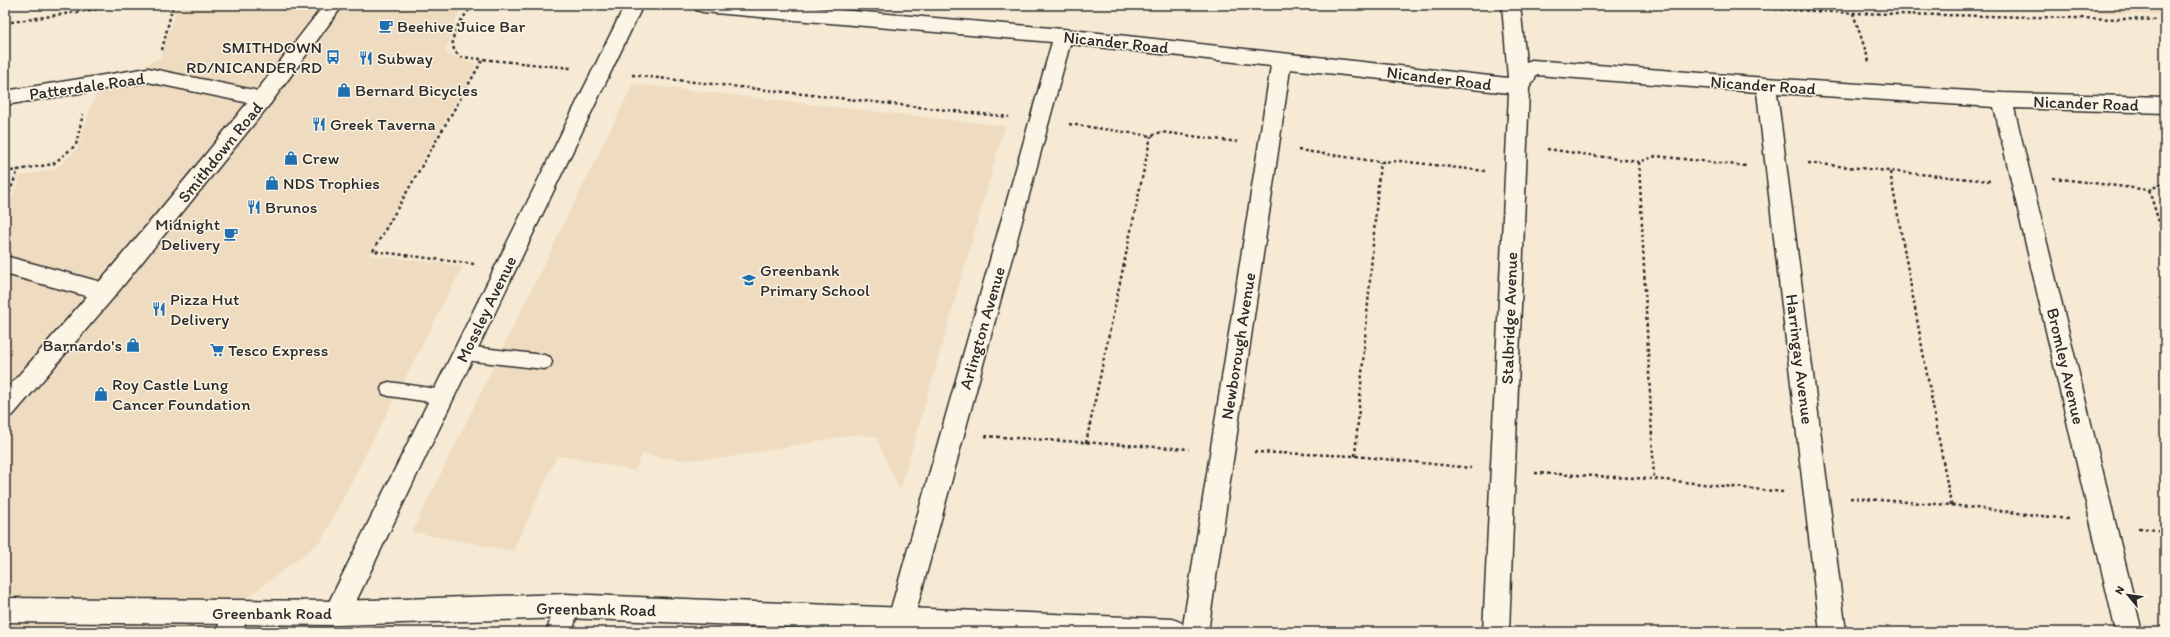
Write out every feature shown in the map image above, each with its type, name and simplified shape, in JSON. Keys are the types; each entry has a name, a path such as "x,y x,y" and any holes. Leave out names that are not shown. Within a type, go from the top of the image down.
{"main road":[{"name":"Smithdown Road","path":"6,408 105,292 263,99 334,5"},
{"name":"Mossley Avenue","path":"337,614 634,5"},
{"name":"Nicander Road","path":"703,5 1063,36 1519,87 1532,67 1766,86 1879,93 2002,100 2165,105"},
{"name":"Stalbridge Avenue","path":"1496,632 1519,87 1511,5"},
{"name":"Arlington Avenue","path":"886,623 952,433 1063,36"},
{"name":"Newborough Avenue","path":"1195,632 1282,60"},
{"name":"Patterdale Road","path":"5,98 148,75 263,99"},
{"name":"Harringay Avenue","path":"1766,86 1834,632"},
{"name":"Bromley Avenue","path":"2002,100 2129,632"},
{"path":"5,265 105,292"},
{"name":"Greenbank Road","path":"9,604 233,623 337,614 565,606 886,623 1173,632"},
{"path":"560,632 565,606"}],"lane":[{"path":"465,352 544,362"},
{"path":"389,389 444,397"}],"path":[{"path":"5,22 123,5"},
{"path":"148,75 163,48 173,5"},
{"path":"473,5 452,38 451,47 454,53 461,57 1040,120 1150,136 1161,132 1380,162 1400,160 1515,175"},
{"path":"1697,5 1853,13 2165,20"},
{"path":"1853,13 1879,93"},
{"path":"484,59 373,251 506,268"},
{"path":"5,172 53,164 76,145 90,85"},
{"path":"1086,443 1150,136"},
{"path":"1516,145 1639,162 1656,156 1776,165 2021,179 2149,190 2165,182"},
{"path":"1356,456 1380,162"},
{"path":"1639,162 1654,479"},
{"path":"5,204 18,170"},
{"path":"1890,172 1951,505"},
{"path":"2149,190 2165,241"},
{"path":"952,433 1086,443 1356,456 1502,471 1654,479 1817,496 1951,505 2165,531"}],"shaded area":[{"path":"178,5 461,5 445,53 477,64 369,255 463,266 321,541 203,632 5,632 5,217 20,176 55,169 77,149 97,89 161,57"},
{"path":"1896,5 2165,5 2165,15"},
{"name":"Greenbank Primary School","path":"633,84 1005,126 900,491 876,437 856,434 726,458 681,460 642,454 635,471 571,457 557,456 513,551 412,532"}],"place":[{"name":"Beehive Juice Bar","path":"386,26"},
{"name":"SMITHDOWN RD/NICANDER RD","path":"333,57"},
{"name":"Subway","path":"366,58"},
{"name":"Bernard Bicycles","path":"344,90"},
{"name":"Greek Taverna","path":"319,124"},
{"name":"Crew","path":"291,158"},
{"name":"NDS Trophies","path":"272,183"},
{"name":"Brunos","path":"254,207"},
{"name":"Midnight Delivery","path":"231,234"},
{"name":"Greenbank Primary School","path":"749,280"},
{"name":"Pizza Hut Delivery","path":"159,309"},
{"name":"Barnardo's","path":"133,345"},
{"name":"Tesco Express","path":"217,350"},
{"name":"Roy Castle Lung Cancer Foundation","path":"101,394"}]}
